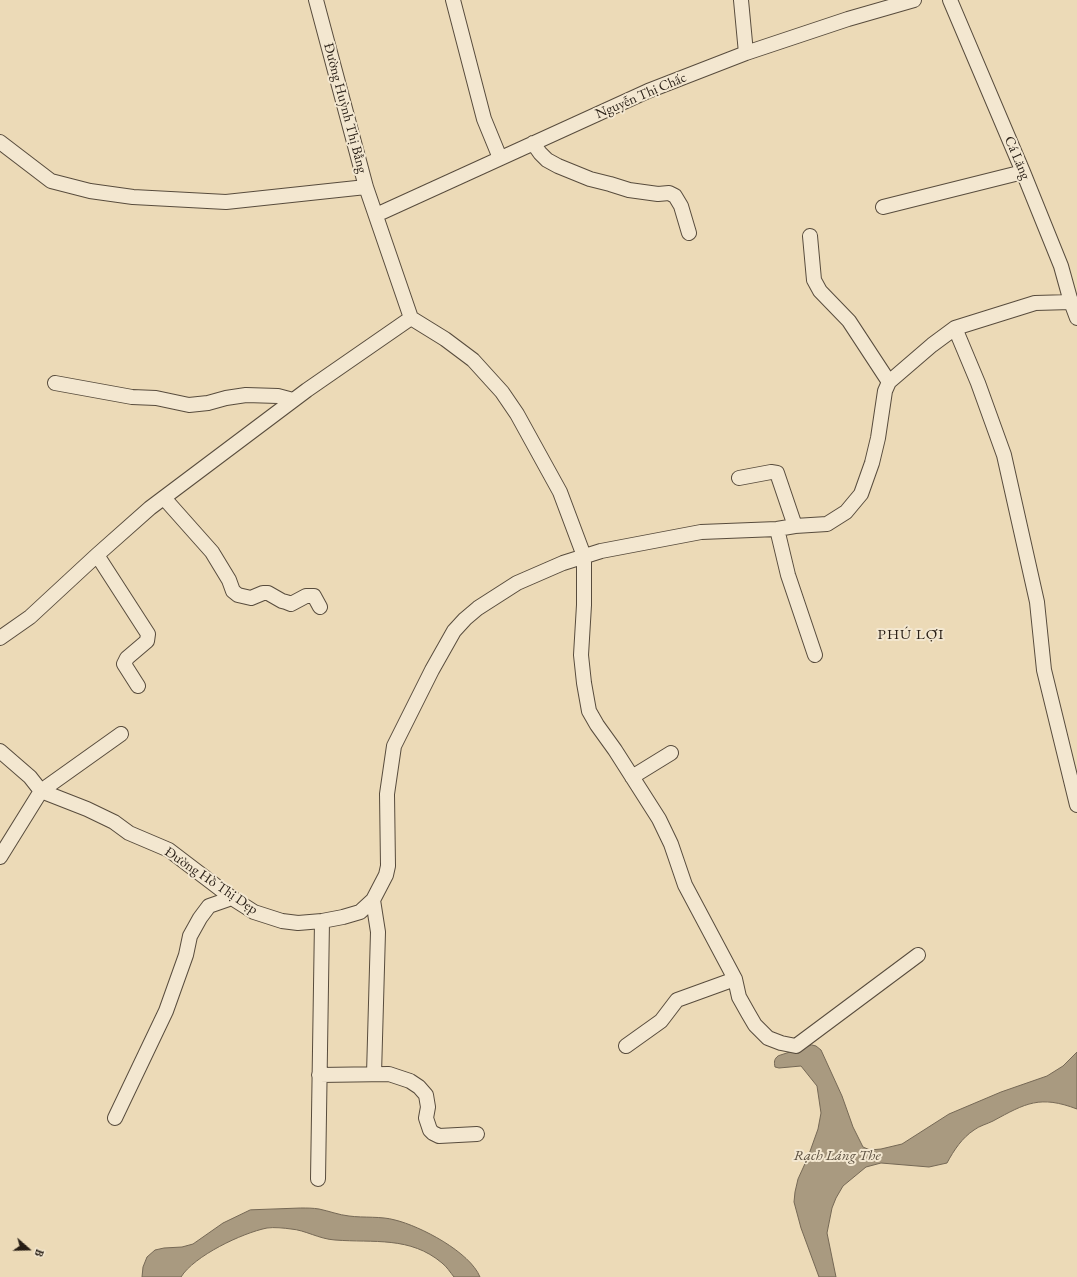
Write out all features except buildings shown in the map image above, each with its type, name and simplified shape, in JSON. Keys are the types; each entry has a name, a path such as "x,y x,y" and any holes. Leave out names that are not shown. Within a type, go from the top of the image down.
{"street":[{"name":"Đường Huỳnh Thị Bẳng","path":"316,0 366,188 411,318"},
{"path":"453,0 484,119 500,158"},
{"path":"741,0 746,53"},
{"name":"Nguyễn Thị Chấc","path":"376,215 648,91 746,53 848,19 914,0"},
{"name":"Cá Lăng","path":"950,0 1024,172 1061,266 1074,303 1077,318"},
{"path":"0,142 51,181 90,191 133,197 226,202 366,188"},
{"path":"533,143 540,154 547,160 590,179 629,190 670,194 675,196 681,206 689,232"},
{"path":"883,207 1024,172"},
{"path":"810,236 814,280 820,291 849,321 889,382"},
{"path":"374,1074 378,932 373,900 386,874 388,866 387,794 394,746 432,670 454,631 478,608 517,583 562,563 601,551 701,532 777,529 794,526 827,524 846,512 861,494 872,464 878,438 885,391 889,382 932,345 956,328 1035,303 1074,303"},
{"path":"0,638 30,617 150,508 293,400 411,318 444,338 473,360 502,392 517,414 560,492 584,556 584,605 581,655 589,710 597,725 615,750 659,819 671,844 685,885 735,979 739,997 755,1025 768,1038 781,1043 796,1046 918,955"},
{"path":"956,328 1004,455 1037,602 1044,670 1077,805"},
{"path":"55,383 132,397 156,398 189,405 208,403 246,395 278,396 293,400"},
{"path":"739,478 771,472 777,473 794,526"},
{"path":"164,498 212,552 229,580 233,591 238,596 251,598 263,593 268,593 291,604 306,596 314,596 320,607"},
{"path":"777,529 788,575 815,654"},
{"path":"97,555 148,634 147,641 127,658 124,664 138,686"},
{"path":"0,857 41,791 121,734"},
{"name":"Đường Hồ Thị Dẹp","path":"0,751 30,777 41,791 87,809 114,822 129,833 169,850 232,898 254,912 282,921 298,923 322,922 360,912 373,900"},
{"path":"632,777 671,753"},
{"path":"115,1118 166,1011 186,955 190,936 209,906 232,898"},
{"path":"318,1179 322,922"},
{"path":"626,1046 661,1021 677,1000 735,979"},
{"path":"319,1075 389,1074 410,1081 419,1087 426,1095 428,1107 426,1118 433,1134 440,1136 477,1134"}],"water":[{"name":"Rạch Láng The","path":"812,1045 821,1050 842,1096 853,1127 863,1147 870,1150 902,1144 949,1114 1001,1092 1047,1076 1063,1066 1077,1052 1077,1109 1053,1102 1034,1103 1024,1106 978,1127 966,1137 952,1153 947,1163 929,1167 881,1163 866,1167 843,1186 832,1208 827,1233 836,1277 819,1277 801,1228 794,1202 798,1179 818,1129 821,1113 817,1086 801,1066 779,1068 775,1067 774,1064 775,1059 778,1056"},
{"path":"301,1208 319,1209 349,1216 390,1219 405,1223 443,1241 466,1258 475,1268 480,1277 454,1277 444,1265 430,1254 417,1248 391,1242 329,1239 302,1231 282,1228 267,1228 245,1235 220,1246 196,1261 181,1277 142,1277 143,1267 147,1257 155,1250 182,1247 193,1244 223,1223 250,1210"}],"district":[{"name":"PHÚ LỢI","path":"911,635"}]}
